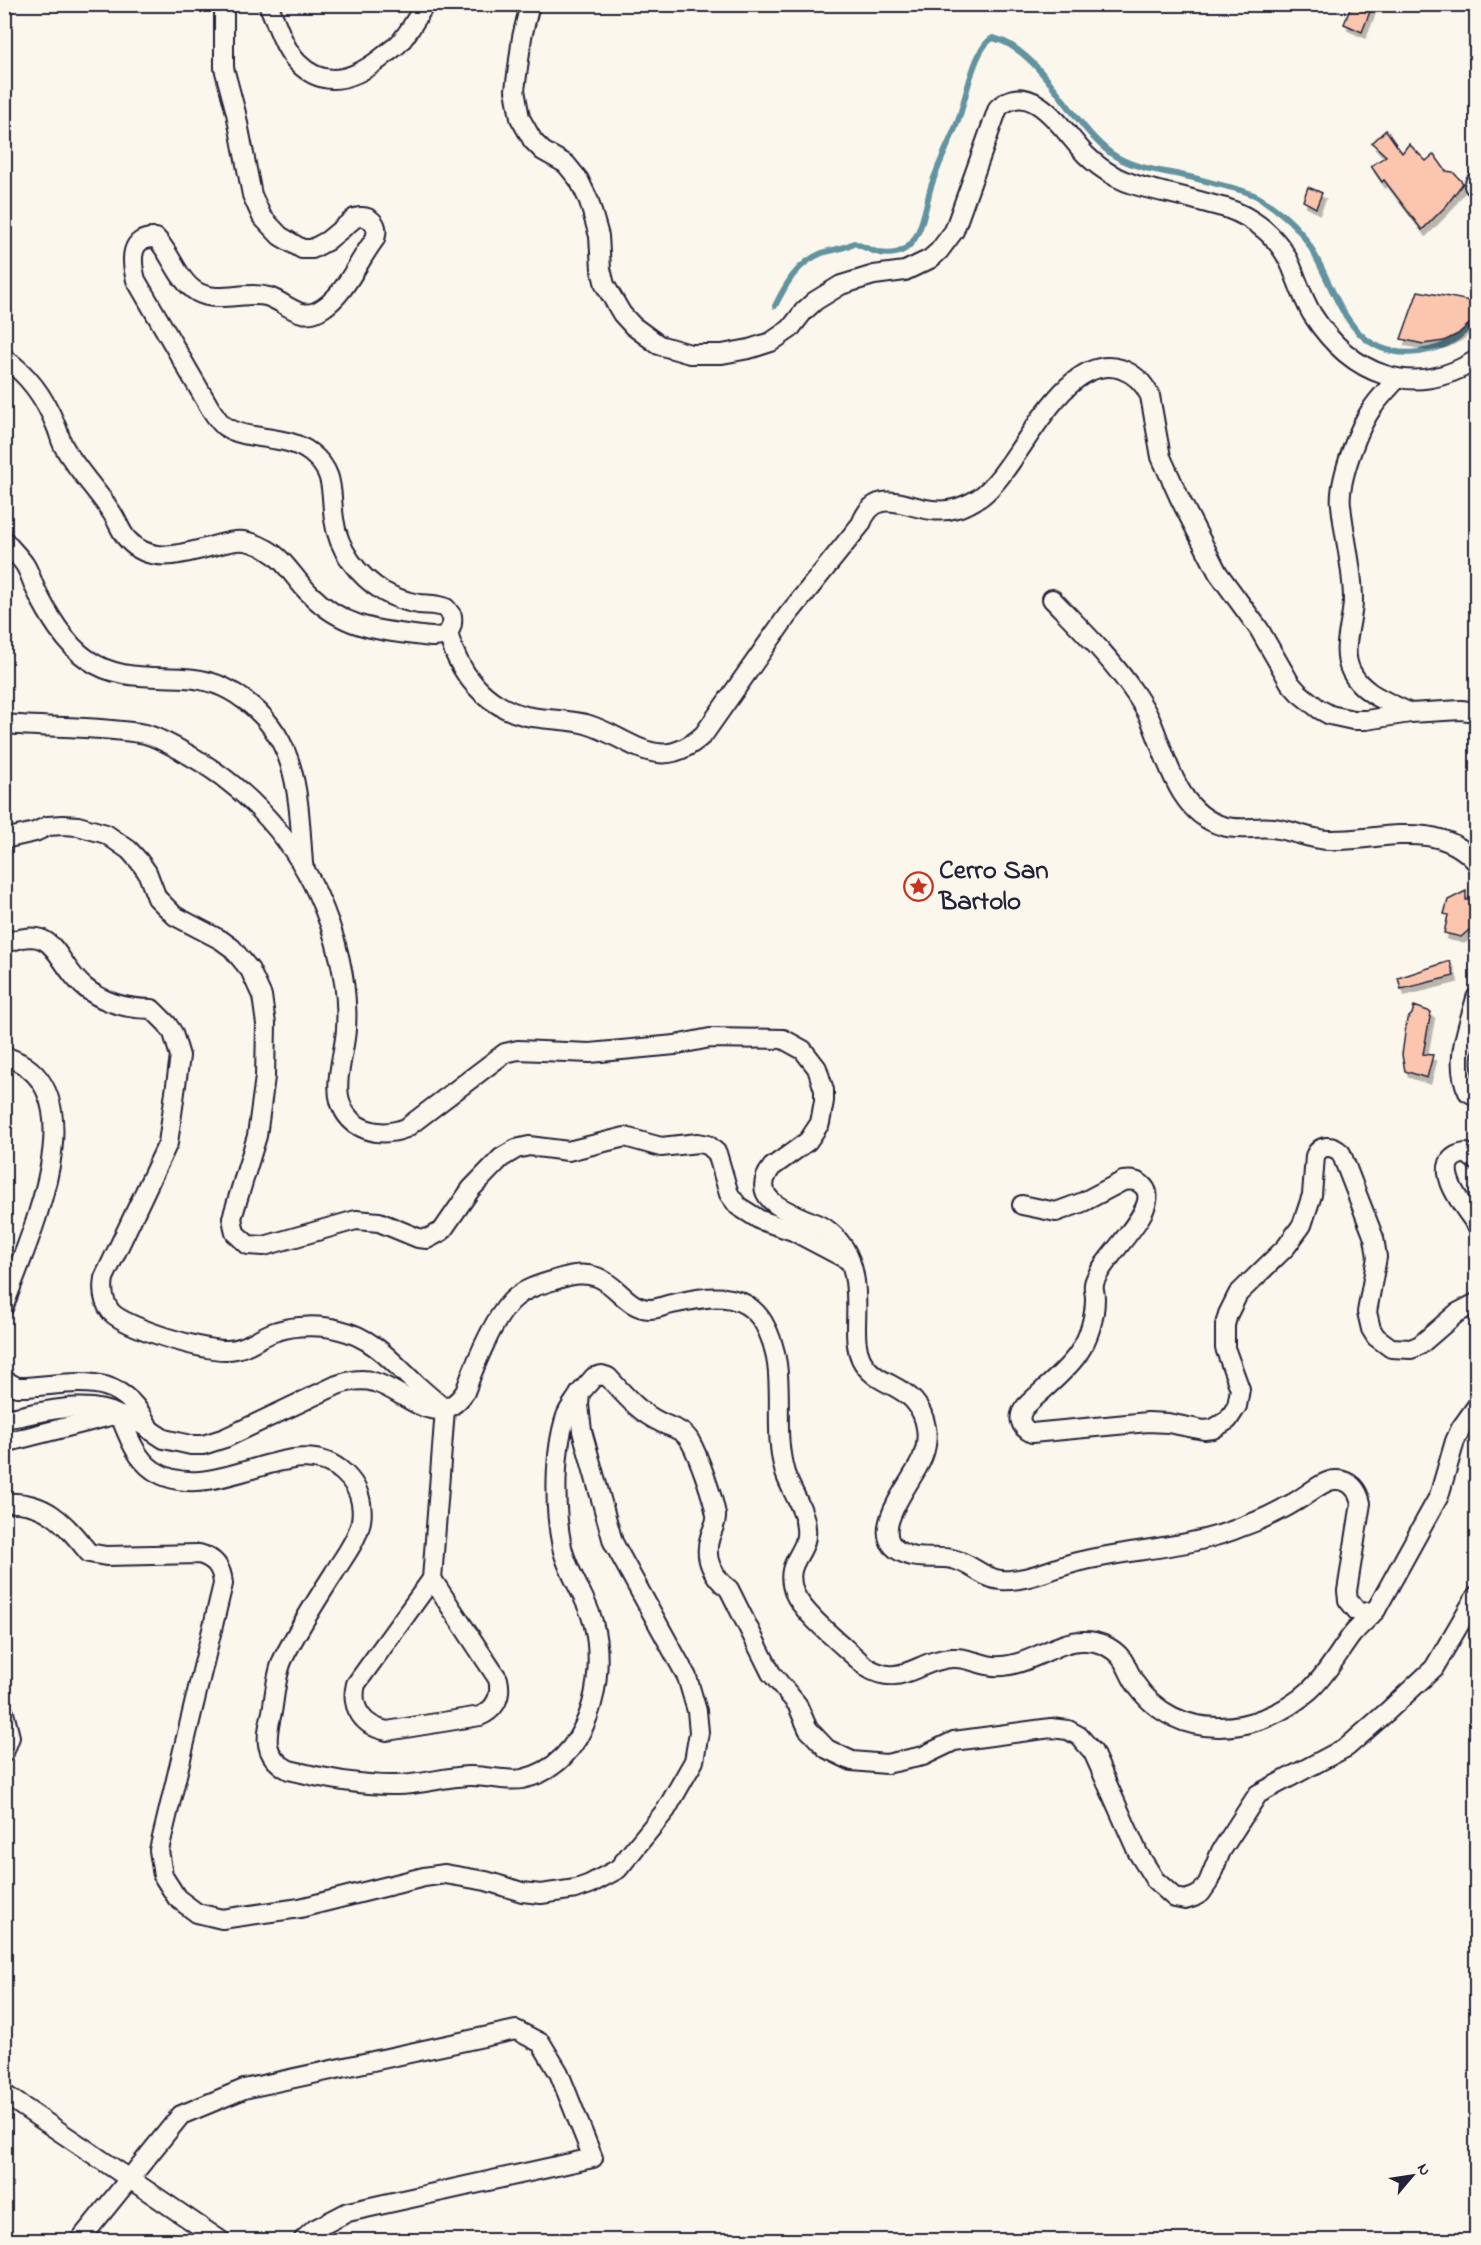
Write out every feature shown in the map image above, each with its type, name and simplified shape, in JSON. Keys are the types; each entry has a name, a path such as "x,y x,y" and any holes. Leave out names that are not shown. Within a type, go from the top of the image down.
{"street":[{"path":"4,358 19,368 39,394 57,426 63,446 112,513 127,540 137,548 169,556 237,541 251,543 278,556 308,593 321,605 353,623 381,631 437,637 448,633 452,628 453,616 446,608 402,600 387,593 372,584 351,561 343,548 336,527 333,487 325,468 313,454 285,441 237,431 223,425 210,408 136,280 132,261 134,251 147,237 156,238 164,246 187,284 197,292 212,297 250,294 269,297 296,312 309,315 322,309 335,298 375,239 377,228 374,223 370,219 360,217 355,218 327,241 312,249 302,249 280,236 262,218 252,195 236,113 224,68 224,4"},
{"path":"268,4 296,62 313,74 334,79 354,76 372,66 401,41 425,4"},
{"path":"530,4 522,37 515,90 520,117 533,141 543,151 566,164 579,180 589,201 599,236 601,269 613,300 633,326 659,345 706,355 761,346 781,337 815,301 841,285 866,277 905,271 930,259 954,231 998,108 1011,99 1019,98 1034,102 1065,128 1087,156 1114,176 1146,189 1238,212 1263,228 1284,252 1313,315 1331,338 1354,359 1371,370 1397,379 1416,380 1453,373 1476,360"},
{"path":"448,633 452,648 466,675 476,687 500,705 527,716 587,724 649,753 679,751 704,734 787,616 861,524 869,510 889,501 932,510 946,510 971,503 991,488 1034,427 1075,379 1094,369 1114,367 1132,374 1146,388 1150,396 1161,457 1218,573 1259,629 1294,688 1308,702 1342,718 1366,720 1410,712 1475,710"},
{"path":"1397,379 1372,409 1347,462 1340,502 1353,586 1353,609 1347,658 1360,685 1410,712"},
{"path":"4,540 24,564 36,591 65,638 87,660 101,668 128,676 204,680 237,694 263,716 283,743 294,774 303,867"},
{"path":"1052,599 1095,643 1135,694 1153,725 1161,750 1181,793 1198,812 1222,826 1273,828 1329,840 1409,834 1438,837 1462,849 1476,862"},
{"path":"4,724 146,734 170,744 213,770 253,802 288,843 303,867 328,918 342,973 346,1029 338,1091 345,1111 358,1126 377,1133 406,1128 505,1053 540,1050 590,1053 675,1046 710,1038 783,1039 803,1050 817,1068 824,1090 820,1123 808,1141 772,1167 765,1180 766,1195 777,1206 831,1232 847,1252 855,1285 856,1337 861,1359 874,1376 906,1393 914,1402 926,1424 927,1436 922,1460 889,1518 887,1526 891,1541 902,1553 917,1557 954,1559 987,1577 1000,1580 1022,1578 1076,1562 1183,1545 1215,1537 1275,1513 1315,1491 1326,1481 1340,1480 1347,1482 1357,1491 1361,1503 1347,1591 1348,1600 1357,1611 1364,1613 1376,1610"},
{"path":"4,839 20,837 48,826 63,825 78,825 106,834 129,850 139,861 147,872 157,898 175,916 221,940 237,953 250,969 262,996 266,1024 265,1077 257,1136 232,1218 236,1233 248,1245 264,1246 356,1220 379,1222 418,1238 427,1239 442,1231 471,1189 501,1158 516,1149 530,1146 568,1151 624,1137 661,1147 698,1143 708,1145 717,1153 729,1194 738,1206 760,1220 813,1240 851,1262"},
{"path":"4,944 24,937 46,941 58,951 65,964 83,986 108,1001 137,1009 152,1009 167,1024 178,1044 180,1068 168,1143 104,1278 103,1295 110,1310 123,1321 196,1348 227,1350 246,1347 276,1331 308,1327 340,1330 355,1335 378,1348 445,1409"},
{"path":"1476,998 1466,1032 1461,1061 1463,1083 1468,1092 1476,1096"},
{"path":"4,1056 24,1065 42,1084 49,1096 54,1122 51,1165 45,1193 4,1306"},
{"path":"1022,1205 1056,1212 1083,1202 1123,1181 1130,1180 1143,1186 1148,1197 1145,1210 1103,1266 1094,1284 1095,1298 1091,1326 1079,1353 1023,1409 1021,1423 1023,1428 1032,1433 1148,1422 1168,1423 1204,1431 1213,1429 1228,1420 1237,1406 1240,1389 1225,1348 1225,1325 1228,1314 1238,1294 1286,1247 1302,1225 1311,1196 1315,1156 1317,1151 1326,1146 1332,1146 1341,1153 1374,1238 1377,1257 1367,1312 1371,1329 1376,1337 1391,1348 1411,1349 1420,1345 1458,1314 1476,1303"},
{"path":"1476,1161 1466,1153 1459,1154 1448,1164 1447,1170 1447,1177 1476,1224"},
{"path":"4,1419 54,1410 106,1409 141,1424 152,1433 177,1443 191,1445 214,1442 337,1385 355,1380 383,1385 428,1409 445,1409 453,1405 465,1392 496,1323 507,1305 531,1288 570,1275 587,1274 604,1280 625,1300 644,1308 661,1308 710,1297 729,1298 756,1313 774,1346 780,1386 778,1430 780,1451 785,1473 807,1530 804,1546 793,1561 792,1582 795,1593 807,1610 866,1667 875,1672 895,1676 906,1674 934,1662 953,1658 988,1665 1012,1664 1042,1655 1071,1642 1094,1641 1114,1651 1123,1659 1140,1689 1165,1712 1197,1725 1230,1728 1264,1719 1295,1702 1309,1691 1333,1665 1352,1635 1376,1610 1439,1496 1455,1441 1476,1407"},
{"path":"120,1416 133,1448 153,1470 182,1482 222,1478 307,1457 318,1458 338,1467 358,1492 362,1514 356,1536 309,1612 282,1662 267,1742 269,1751 280,1766 298,1772 377,1785 399,1785 452,1776 479,1776 508,1780 538,1774 551,1767 572,1748 585,1722 595,1683 598,1658 593,1624 562,1547 558,1507 560,1444 566,1414 594,1377 602,1375 608,1377 644,1413 687,1436 714,1504 716,1518 708,1549 711,1568 722,1584 729,1589 771,1673 797,1704 808,1729 827,1749 852,1761 886,1764 923,1756 954,1741 1051,1728 1068,1730 1079,1736 1093,1752 1138,1853 1155,1880 1175,1898 1185,1900 1201,1893 1208,1883 1221,1851 1258,1794 1347,1747 1434,1668 1476,1596"},
{"path":"4,1380 17,1387 104,1384 116,1389 139,1410 152,1433"},
{"path":"4,1503 25,1504 54,1515 66,1524 89,1553 106,1556 200,1554 211,1558 220,1569 223,1584 159,1850 159,1863 168,1888 186,1907 210,1917 235,1918 300,1908 424,1877 445,1874 486,1881 522,1892 560,1892 590,1884 618,1869 666,1810 694,1761 699,1732 697,1711 687,1677 613,1542 582,1431 580,1393"},
{"path":"432,1579 498,1679 497,1701 493,1707 480,1716 387,1731 371,1726 360,1715 354,1700 356,1684 432,1579 445,1409"},
{"path":"4,1443 110,1416 120,1416"},
{"path":"4,1713 10,1737 4,1753"},
{"path":"80,2241 181,2115 244,2089 516,2030 541,2043 559,2073 593,2158 348,2212 315,2229 303,2241"},
{"path":"4,2094 220,2241"}],"building":[{"path":"1352,4 1373,4 1362,32 1344,24"},
{"path":"1386,130 1402,153 1409,144 1426,161 1434,154 1446,171 1453,172 1463,183 1446,206 1422,230 1371,166 1386,156 1372,143"},
{"path":"1308,187 1322,193 1316,208 1303,201"},
{"path":"1418,291 1476,302 1476,314 1458,334 1444,341 1423,344 1401,339"},
{"path":"1466,891 1466,900 1475,900 1476,924 1461,937 1444,933 1448,915 1444,914 1448,900"},
{"path":"1450,961 1454,976 1401,989 1398,978"},
{"path":"1414,1006 1431,1012 1423,1054 1433,1055 1427,1078 1405,1071 1402,1055 1407,1019 1412,1014"}],"waterway":[{"path":"775,306 788,282 799,268 813,257 854,243 880,253 904,250 912,243 922,223 933,181 958,121 975,63 986,43 993,38 1010,45 1026,57 1041,72 1083,126 1097,141 1120,159 1138,166 1247,192 1281,213 1306,240 1346,317 1359,333 1374,345 1394,352 1419,352 1437,348 1451,342 1476,319"}],"place":[{"name":"Cerro San Bartolo","path":"918,887"}]}
